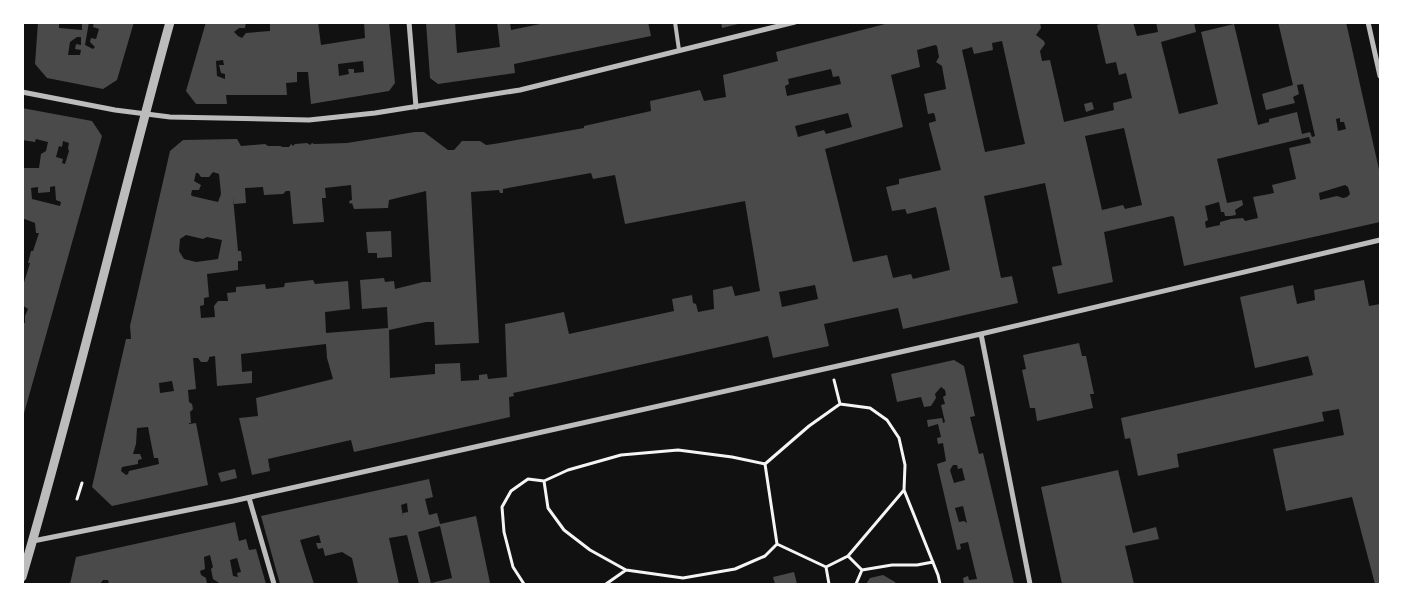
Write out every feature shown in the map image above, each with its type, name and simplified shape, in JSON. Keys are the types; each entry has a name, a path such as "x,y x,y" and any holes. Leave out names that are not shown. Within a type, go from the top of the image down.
{"street":[{"path":"24,584 22,579 53,473 144,114 170,22"},
{"path":"409,22 416,107"},
{"path":"22,92 115,110 170,117 309,120 416,107 520,90 794,22"},
{"path":"1368,22 1380,76"},
{"path":"33,541 249,498 981,334 1380,240"},
{"path":"981,334 1030,584"},
{"path":"249,498 274,584"}],"lane":[{"path":"675,22 679,50"}],"path":[{"path":"836,387 840,404"},
{"path":"765,464 809,426 840,404 870,408 887,420 899,438 905,465 904,490 940,584"},
{"path":"524,584 513,567 504,532 502,506 512,491 528,479 544,481 568,470 622,455 678,450 732,457 765,464"},
{"path":"765,464 777,544"},
{"path":"544,481 548,508 564,530 590,550 626,570 683,578 735,569 764,556 777,544"},
{"path":"78,500 82,483"},
{"path":"826,567 848,556 904,490"},
{"path":"777,544 826,567"},
{"path":"848,556 862,570"},
{"path":"862,570 892,565 917,565 933,562"},
{"path":"826,567 829,584"},
{"path":"606,584 626,570"},
{"path":"856,584 862,570"}],"building":[{"path":"38,22 59,22 59,28 82,30 82,22 89,22 85,45 93,49 95,47 90,42 91,38 96,39 99,29 93,27 94,22 134,22 117,80 103,89 47,78 35,64","holes":["77,37 81,37 81,45 76,44 75,49 81,50 80,55 68,55 70,42"]},
{"path":"206,22 246,22 245,28 239,28 234,32 242,38 246,33 270,31 270,22 318,22 321,45 365,38 364,22 389,22 395,83 389,91 311,104 308,72 297,72 297,82 286,83 287,95 226,95 227,104 196,104 186,91","holes":["223,60 224,65 219,65 221,73 225,74 225,79 217,76 216,61","363,61 364,72 354,73 354,69 348,69 349,74 339,76 338,64"]},
{"path":"426,22 455,22 457,53 500,47 497,22 510,22 511,30 550,22 648,22 651,36 514,64 515,73 438,84 430,78"},
{"path":"721,22 742,22 742,23 722,28"},
{"path":"893,22 1040,22 1041,28 1036,35 1045,44 1040,51 1042,61 1050,60 1064,122 1114,110 1113,103 1132,98 1126,73 1119,75 1116,62 1106,64 1097,25 1106,22 1133,22 1137,36 1158,32 1156,22 1194,22 1196,32 1161,42 1179,114 1218,104 1201,32 1234,24 1258,125 1269,122 1269,119 1297,112 1302,134 1310,132 1312,137 1315,136 1303,84 1297,85 1299,94 1293,97 1295,103 1266,110 1262,94 1293,85 1278,22 1346,22 1380,174 1380,222 1184,266 1174,217 1172,216 1104,232 1113,282 1058,294 1052,267 1062,265 1045,183 984,196 1001,278 1012,276 1018,303 903,329 898,308 824,324 829,346 773,358 768,336 513,393 514,396 509,397 510,417 354,452 351,440 268,459 270,471 252,475 239,418 258,416 256,398 333,379 327,358 326,344 241,354 242,372 252,371 252,383 217,386 215,356 209,357 207,362 201,362 198,358 193,358 196,389 188,390 189,402 192,404 193,409 190,412 191,423 189,424 196,423 208,485 112,506 92,487 126,339 131,339 130,326 170,151 183,140 237,139 241,146 265,144 268,146 289,147 291,144 293,146 295,144 307,143 310,145 312,143 347,143 424,132 448,150 454,150 462,141 480,141 486,145 584,128 584,126 651,111 650,101 700,90 704,101 726,97 723,75 778,61 776,52","holes":["1002,41 1025,144 985,152 962,50 972,47 974,54 993,50 992,43","937,46 939,57 936,62 942,66 946,89 924,94 928,114 934,113 935,116 936,121 929,123 929,125 941,170 899,179 899,184 886,187 892,211 905,209 907,214 936,207 950,270 913,279 911,274 893,278 887,255 853,262 825,149 903,127 891,75 920,67 917,50","831,69 833,77 839,76 841,84 787,96 785,86 789,84 788,79","848,113 852,127 826,134 824,130 798,137 795,126","1340,118 1340,122 1344,122 1346,129 1338,131 1336,119","1124,128 1142,205 1125,209 1123,205 1102,210 1085,136","1309,137 1311,143 1289,148 1296,179 1272,185 1274,193 1253,197 1258,218 1245,221 1243,218 1231,219 1220,222 1220,225 1206,228 1205,222 1208,220 1205,206 1219,202 1221,212 1224,212 1225,216 1230,216 1236,215 1235,210 1243,205 1242,200 1227,203 1217,159","213,172 219,174 221,194 218,202 191,195 192,190 199,190 201,185 194,181 196,173 201,177 209,177","591,173 593,179 615,175 625,224 745,201 760,291 735,296 732,286 713,290 714,309 698,312 696,304 693,303 692,295 672,299 674,311 569,334 564,312 505,324 507,377 488,379 487,374 479,375 479,380 461,381 460,363 435,364 435,374 390,378 389,330 434,322 435,345 479,343 471,192 499,190 500,193 503,193 503,189","351,185 352,200 349,201 354,209 388,208 389,200 426,191 431,282 423,282 395,289 394,281 385,282 384,278 360,280 362,309 387,307 388,328 326,333 325,312 350,309 348,281 315,284 313,280 285,283 284,287 266,289 265,284 236,287 236,292 227,293 228,301 218,301 214,306 215,317 201,318 200,306 204,305 204,298 209,297 207,274 238,270 238,261 242,261 241,251 238,251 233,197 234,204 246,203 245,188 263,187 264,195 283,194 286,191 290,191 293,224 324,222 322,198 326,198 325,188","1345,185 1348,187 1350,194 1347,197 1337,196 1320,200 1319,193","186,235 203,239 207,237 222,240 218,259 196,262 184,259 179,251 180,239","815,285 818,299 782,307 779,292","172,381 174,391 160,393 159,383","148,427 154,458 158,458 159,464 129,471 126,475 121,471 122,467 138,464 138,460 142,459 140,454 133,454 137,428"]},
{"path":"1092,102 1094,109 1086,112 1084,104"},
{"path":"22,108 92,121 102,136 23,417 22,323 25,323 28,309 22,305 22,289 30,263 28,263 31,251 33,251 39,233 36,233 35,223 22,218 22,168 39,168 41,154 46,151 48,142 36,139 35,142 22,140","holes":["63,141 69,143 65,164 62,163 63,159 56,157 59,146 62,147","55,186 56,200 61,202 60,206 32,199 31,188 38,187 38,193 50,192 50,187"]},
{"path":"391,231 392,257 377,258 377,253 368,253 366,232"},
{"path":"1364,280 1369,306 1380,304 1380,584 1375,584 1352,497 1286,511 1273,449 1344,435 1339,409 1322,412 1324,421 1177,454 1179,467 1138,476 1130,438 1125,439 1121,418 1313,375 1308,356 1255,368 1240,297 1293,285 1297,304 1315,300 1314,290"},
{"path":"1079,343 1082,356 1086,356 1094,394 1090,394 1093,408 1037,421 1035,408 1030,408 1022,370 1026,369 1023,355"},
{"path":"954,360 964,366 975,416 970,417 979,454 983,453 1014,584 964,584 963,578 968,576 969,580 977,579 968,542 960,544 961,549 957,550 937,464 946,461 943,443 938,444 937,438 941,437 938,424 928,427 927,420 942,418 943,423 945,422 941,405 945,404 943,397 946,395 945,390 941,387 935,394 936,398 931,406 924,407 921,397 897,402 891,374","holes":["953,465 957,465 958,469 962,468 965,480 954,483 950,470","963,506 967,523 964,521 959,522 955,508"]},
{"path":"235,469 237,478 221,482 218,473"},
{"path":"1118,470 1133,533 1156,527 1159,539 1125,546 1134,584 1062,584 1041,487"},
{"path":"429,479 433,497 425,499 429,515 437,513 440,524 476,516 490,583 419,584 407,535 389,538 399,584 358,584 352,558 342,552 325,556 323,548 318,549 316,543 321,543 319,535 300,540 314,584 280,584 261,516","holes":["407,503 408,512 403,513 403,516 401,505","440,526 452,578 431,583 418,532"]},
{"path":"235,522 239,541 246,539 249,550 256,549 266,584 219,583 213,579 210,555 204,557 205,569 200,571 201,575 206,578 207,584 109,584 108,580 103,580 100,584 70,584 76,557","holes":["237,558 241,572 237,573 238,577 233,576 230,560"]},
{"path":"794,572 797,584 775,584 773,577"},
{"path":"883,575 896,584 866,584 870,578"}]}
